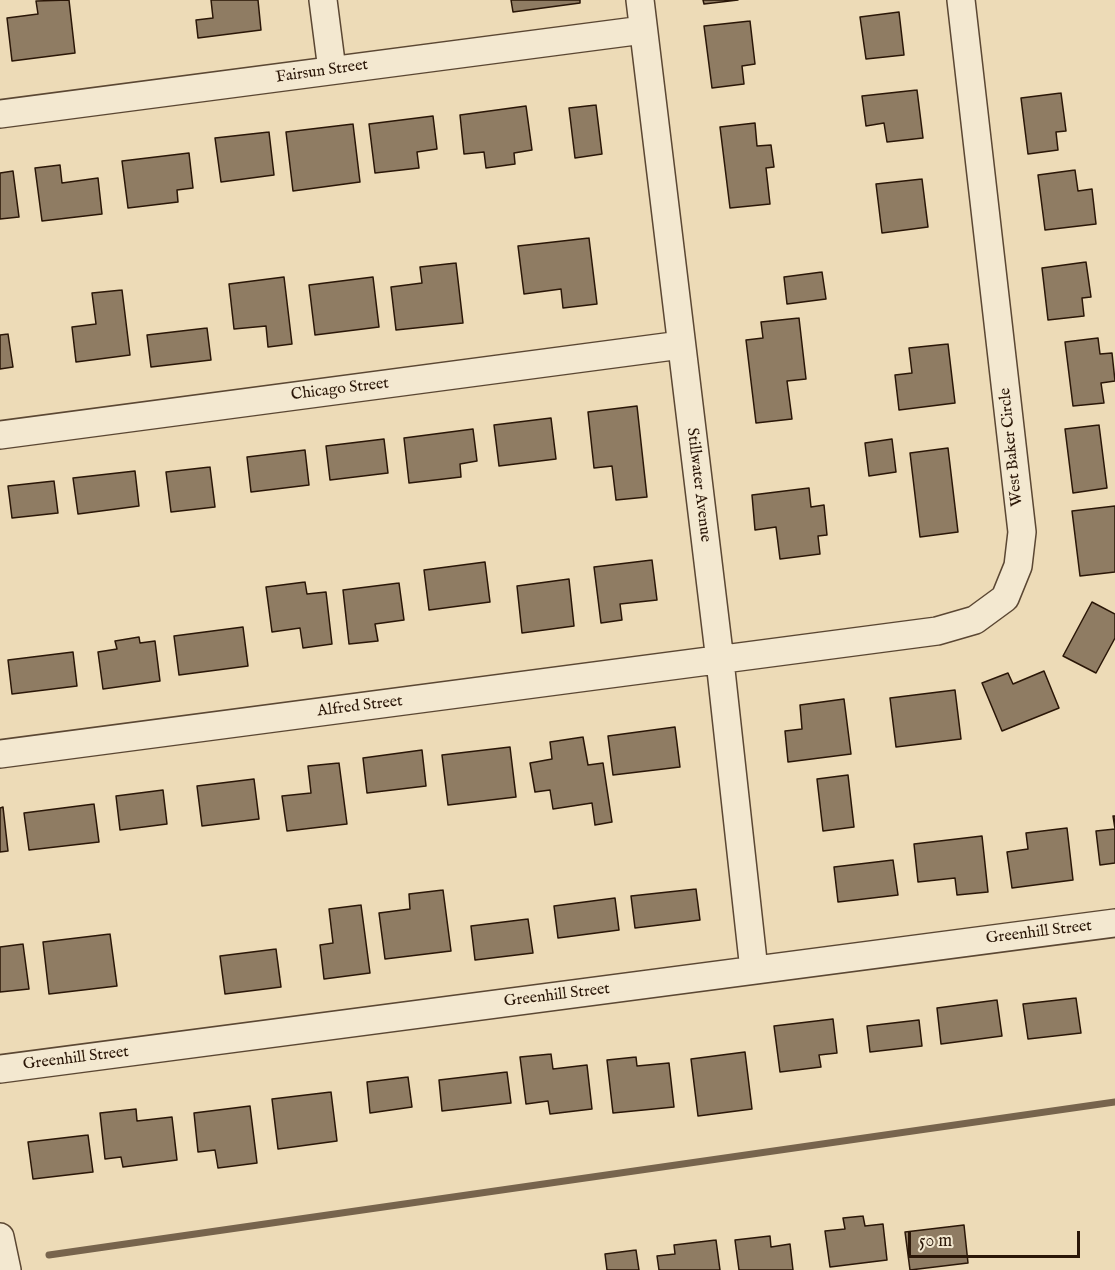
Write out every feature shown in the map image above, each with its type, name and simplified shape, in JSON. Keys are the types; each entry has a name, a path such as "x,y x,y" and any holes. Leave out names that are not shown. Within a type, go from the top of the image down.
{"street":[{"path":"324,0 332,70"},
{"name":"Stillwater Avenue","path":"640,0 720,661 754,970"},
{"name":"West Baker Circle","path":"720,661 937,631 975,621 1005,598 1018,566 1022,532 962,0"},
{"name":"Fairsun Street","path":"0,114 644,30"},
{"name":"Chicago Street","path":"0,435 681,345"},
{"name":"Alfred Street","path":"0,754 720,661"},
{"name":"Greenhill Street","path":"0,1069 1115,923"},
{"path":"0,1237 7,1270"}],"building":[{"path":"69,0 75,53 12,61 7,18 38,14 36,1"},
{"path":"211,0 258,0 261,30 198,38 196,20 213,18"},
{"path":"511,0 580,0 580,3 513,12"},
{"path":"703,0 738,0 704,4"},
{"path":"899,12 904,55 866,59 860,17"},
{"path":"750,21 755,64 742,66 744,84 712,88 704,26"},
{"path":"917,90 923,138 887,142 884,123 866,126 862,96"},
{"path":"1061,93 1066,131 1056,132 1058,150 1028,154 1021,98"},
{"path":"596,105 602,154 575,158 569,108"},
{"path":"526,106 532,150 514,153 515,164 486,168 484,152 464,154 460,115"},
{"path":"433,116 437,149 417,152 419,168 375,173 369,124"},
{"path":"755,123 757,146 771,145 774,167 766,168 770,204 730,208 720,127"},
{"path":"353,124 360,182 293,191 286,132"},
{"path":"269,132 274,175 221,182 215,138"},
{"path":"189,153 193,188 177,190 178,202 128,208 122,161"},
{"path":"60,165 62,183 98,178 102,214 42,221 35,168"},
{"path":"1075,170 1078,191 1092,189 1096,224 1045,230 1038,175"},
{"path":"13,171 19,217 0,219 0,173"},
{"path":"922,179 928,227 882,233 876,184"},
{"path":"589,238 597,304 563,308 561,289 524,294 518,246"},
{"path":"1086,262 1091,297 1082,298 1084,316 1048,320 1042,268"},
{"path":"456,263 463,323 396,330 391,287 422,283 420,267"},
{"path":"822,272 826,299 787,304 784,277"},
{"path":"284,277 292,344 268,347 266,326 234,329 229,284"},
{"path":"373,277 379,327 315,335 309,285"},
{"path":"122,290 130,355 76,362 72,327 96,324 92,293"},
{"path":"799,318 806,379 787,381 792,419 756,423 746,340 763,338 761,322"},
{"path":"207,328 211,360 151,367 147,335"},
{"path":"8,334 13,367 0,369 0,335"},
{"path":"1098,338 1100,354 1112,353 1115,381 1101,383 1104,403 1073,406 1065,342"},
{"path":"948,344 955,403 899,410 895,375 912,373 909,348"},
{"path":"637,406 647,497 616,500 612,466 594,468 588,412"},
{"path":"551,418 556,459 499,466 494,425"},
{"path":"1099,425 1107,488 1073,493 1065,429"},
{"path":"473,429 477,461 460,464 461,477 409,483 404,438"},
{"path":"384,439 388,473 330,480 326,446"},
{"path":"892,439 896,472 869,476 865,443"},
{"path":"948,448 958,532 920,537 910,453"},
{"path":"305,450 309,485 251,492 247,457"},
{"path":"210,467 215,507 171,512 166,472"},
{"path":"135,471 139,506 78,514 73,478"},
{"path":"54,481 58,513 12,518 8,486"},
{"path":"809,488 811,507 824,505 827,535 818,536 820,554 780,559 776,527 755,530 752,495"},
{"path":"1115,506 1115,572 1080,576 1072,511"},
{"path":"652,560 657,600 620,604 622,620 601,623 594,567"},
{"path":"485,562 490,602 429,610 424,570"},
{"path":"569,579 574,626 522,633 517,586"},
{"path":"305,582 307,594 326,592 332,644 303,648 300,628 272,632 266,587"},
{"path":"399,583 404,620 375,624 378,641 349,644 343,590"},
{"path":"1092,602 1115,614 1115,638 1096,673 1063,656"},
{"path":"243,627 248,666 179,675 174,636"},
{"path":"139,637 140,643 155,641 160,681 103,689 98,652 117,649 115,641"},
{"path":"73,652 77,686 12,694 8,660"},
{"path":"1044,671 1059,708 1002,731 982,683 1008,673 1013,684"},
{"path":"955,690 961,739 896,747 890,698"},
{"path":"844,699 851,754 788,762 785,731 802,729 800,705"},
{"path":"675,727 680,767 613,775 608,736"},
{"path":"583,737 588,765 603,763 612,822 595,825 592,803 553,809 550,790 535,792 530,763 552,759 550,742"},
{"path":"510,747 516,797 448,805 442,755"},
{"path":"422,750 426,786 367,793 363,758"},
{"path":"339,763 347,824 287,831 282,796 311,793 308,766"},
{"path":"848,775 854,827 823,831 817,779"},
{"path":"254,779 259,819 202,826 197,786"},
{"path":"163,790 167,824 120,830 116,796"},
{"path":"94,804 99,842 29,850 24,813"},
{"path":"3,807 8,851 0,852 0,808"},
{"path":"1067,828 1073,880 1012,888 1007,852 1028,849 1026,833"},
{"path":"1115,829 1115,863 1100,865 1096,831"},
{"path":"982,836 988,892 957,895 955,878 918,882 914,844"},
{"path":"893,860 898,895 838,902 834,867"},
{"path":"696,889 700,920 635,928 631,896"},
{"path":"443,890 451,951 385,959 379,913 410,909 409,894"},
{"path":"615,898 619,930 558,938 554,906"},
{"path":"361,905 370,973 324,979 320,945 333,943 329,909"},
{"path":"528,919 533,953 475,960 471,926"},
{"path":"110,934 117,986 49,994 43,942"},
{"path":"23,944 29,989 0,992 0,947"},
{"path":"276,949 281,987 225,994 220,956"},
{"path":"1076,998 1081,1033 1028,1039 1023,1004"},
{"path":"997,1000 1002,1036 941,1044 937,1008"},
{"path":"833,1019 837,1053 819,1055 821,1067 780,1072 774,1026"},
{"path":"919,1020 922,1046 870,1052 867,1026"},
{"path":"745,1052 752,1109 698,1116 691,1059"},
{"path":"551,1054 553,1069 587,1065 592,1109 550,1114 548,1101 526,1104 520,1057"},
{"path":"636,1057 637,1066 669,1063 674,1107 613,1113 607,1060"},
{"path":"507,1072 511,1103 442,1111 439,1080"},
{"path":"408,1077 412,1107 370,1113 367,1082"},
{"path":"331,1092 337,1141 278,1149 272,1099"},
{"path":"250,1106 257,1163 218,1168 215,1150 198,1152 194,1113"},
{"path":"136,1109 137,1121 172,1117 177,1160 123,1167 121,1157 105,1159 100,1113"},
{"path":"88,1135 93,1172 33,1179 28,1142"},
{"path":"863,1216 865,1226 883,1224 887,1260 830,1267 825,1231 845,1229 843,1218"},
{"path":"964,1225 968,1263 910,1270 905,1232"},
{"path":"770,1236 771,1247 790,1244 793,1270 739,1270 735,1240"},
{"path":"716,1240 720,1270 659,1270 657,1256 675,1254 674,1245"},
{"path":"636,1250 639,1270 607,1270 605,1254"}],"waterway":[{"path":"49,1255 1115,1102"}]}
